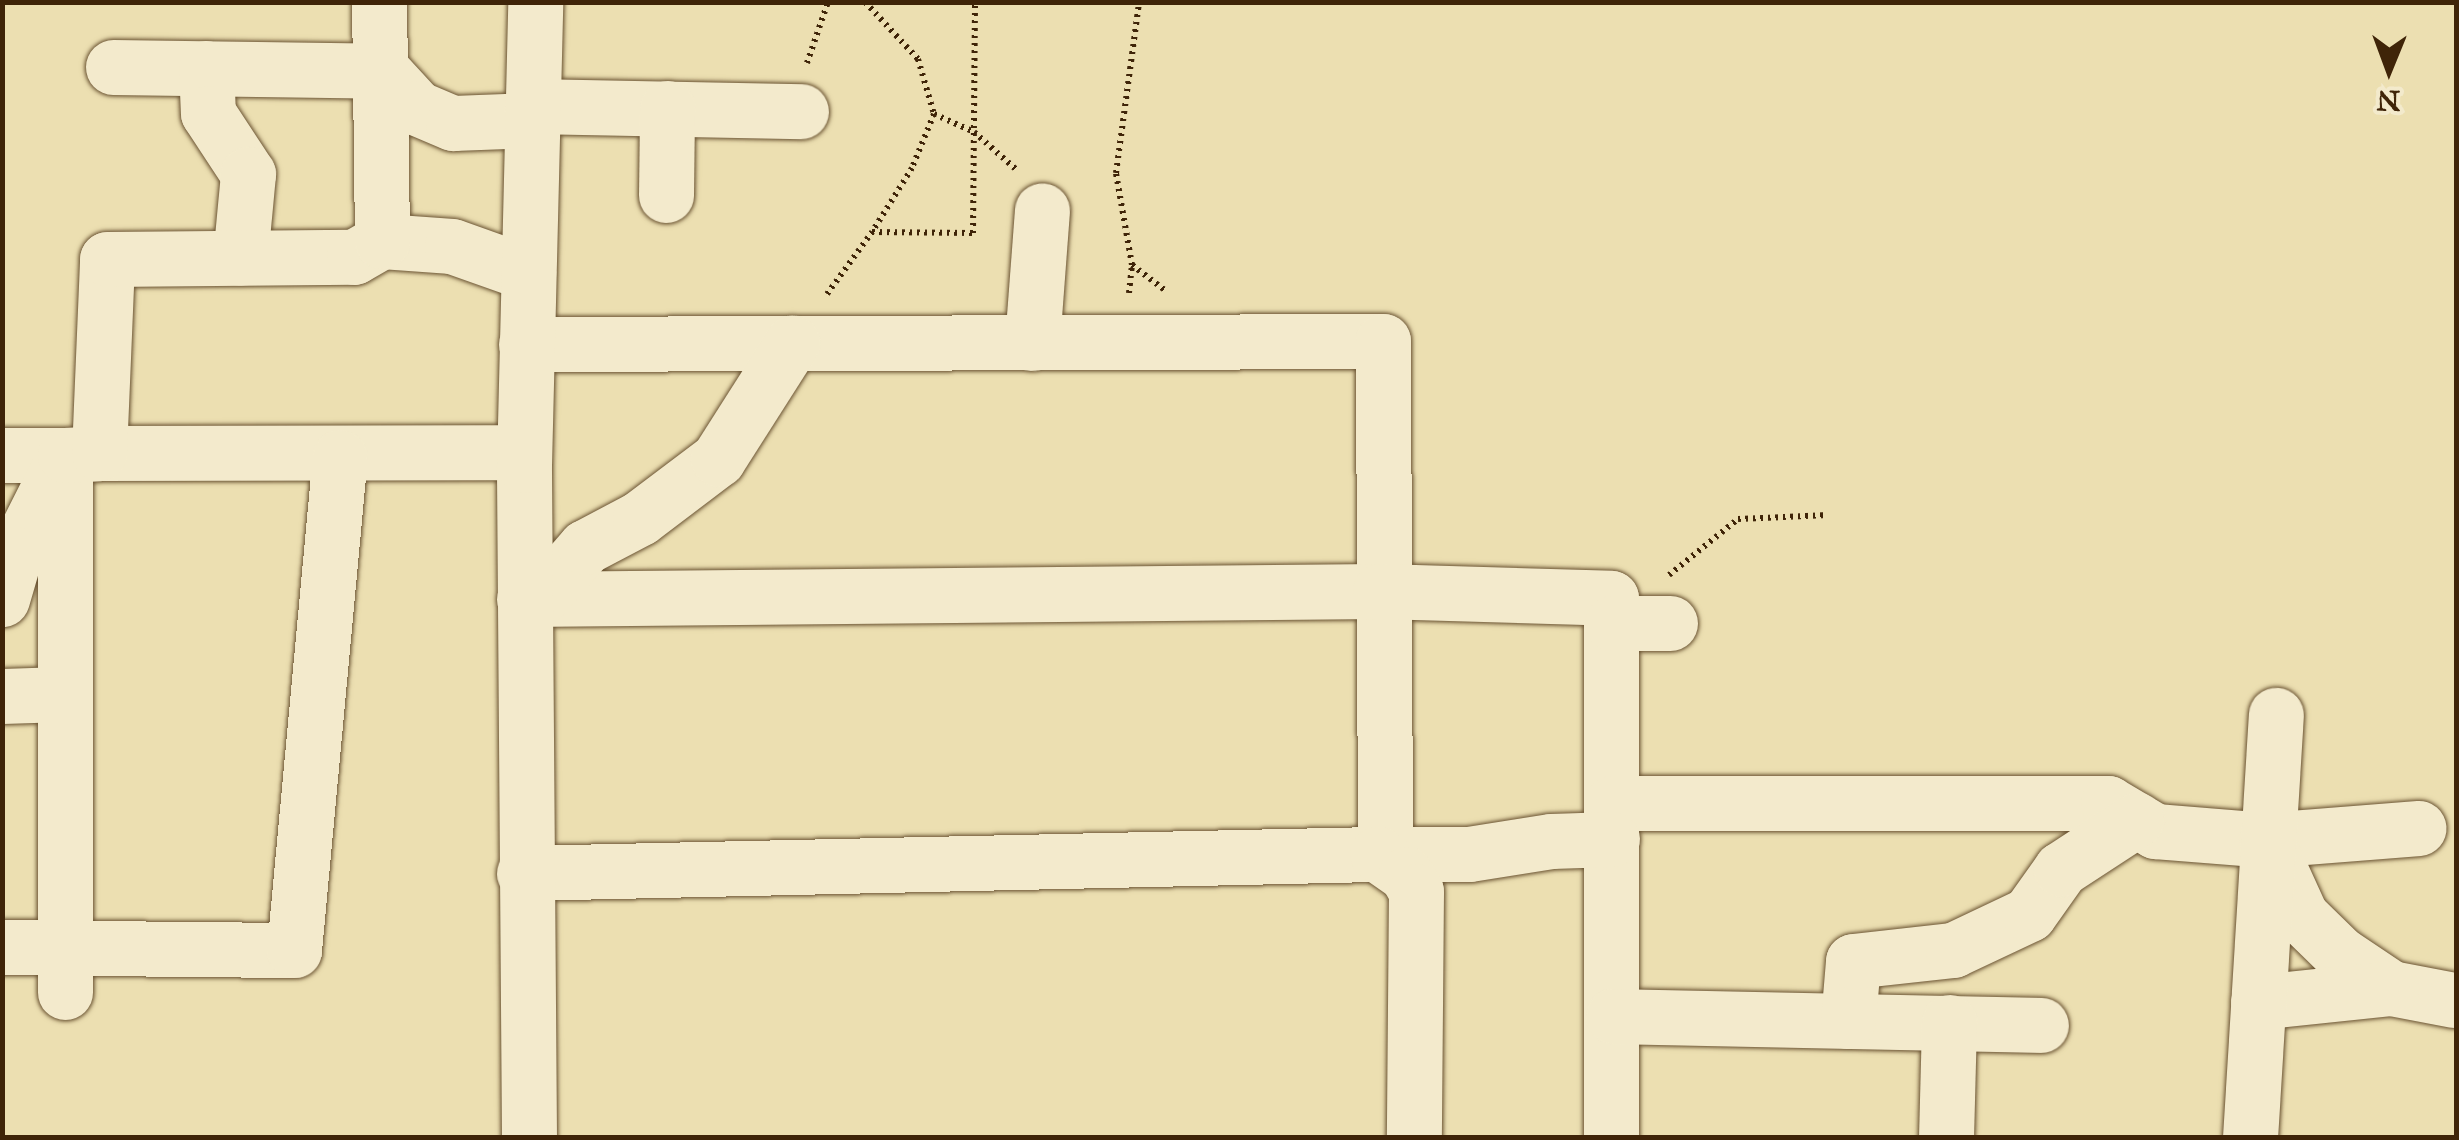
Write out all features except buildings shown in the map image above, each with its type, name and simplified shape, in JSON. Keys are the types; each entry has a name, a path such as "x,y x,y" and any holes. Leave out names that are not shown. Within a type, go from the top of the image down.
{"street":[{"path":"380,2 382,241"},
{"path":"529,1138 524,873 532,599 524,452 535,2"},
{"path":"113,67 383,72 417,108 452,123 532,113 667,108 800,110"},
{"path":"206,68 208,113 248,174 240,258"},
{"path":"666,195 667,108"},
{"path":"1032,343 1042,210"},
{"path":"65,969 63,694 82,454 107,258 354,257 382,241 452,246 528,273"},
{"path":"526,344 1383,341 1381,854"},
{"path":"532,599 585,547 640,518 718,459 792,344"},
{"path":"2,455 340,458 524,452"},
{"path":"2,599 15,554 82,454"},
{"path":"2,946 65,969 294,950 340,458"},
{"path":"532,599 1380,591 1612,598 1611,1138"},
{"path":"1611,614 1670,623"},
{"path":"2,696 63,694"},
{"path":"2250,1138 2276,715"},
{"path":"524,873 1469,854 1550,840 1612,821 2108,803 2136,820 2171,833 2266,840 2419,828"},
{"path":"1848,1021 1852,961 1953,950 2029,914 2061,869 2136,820"},
{"path":"2266,840 2302,916 2340,954 2391,988"},
{"path":"1381,854 1406,874 1416,891 1414,1138"},
{"path":"2258,1002 2391,988 2454,1000"},
{"path":"1613,1016 2041,1025"},
{"path":"1946,1138 1949,1022"}],"path":[{"path":"800,110 806,66 828,2"},
{"path":"792,344 872,232 912,168 934,114 918,60 865,2"},
{"path":"872,232 973,233 976,2"},
{"path":"1126,342 1132,265 1116,174 1139,2"},
{"path":"934,114 974,132 1021,174 1042,210"},
{"path":"1611,614 1648,593 1738,519 1828,515"}]}
